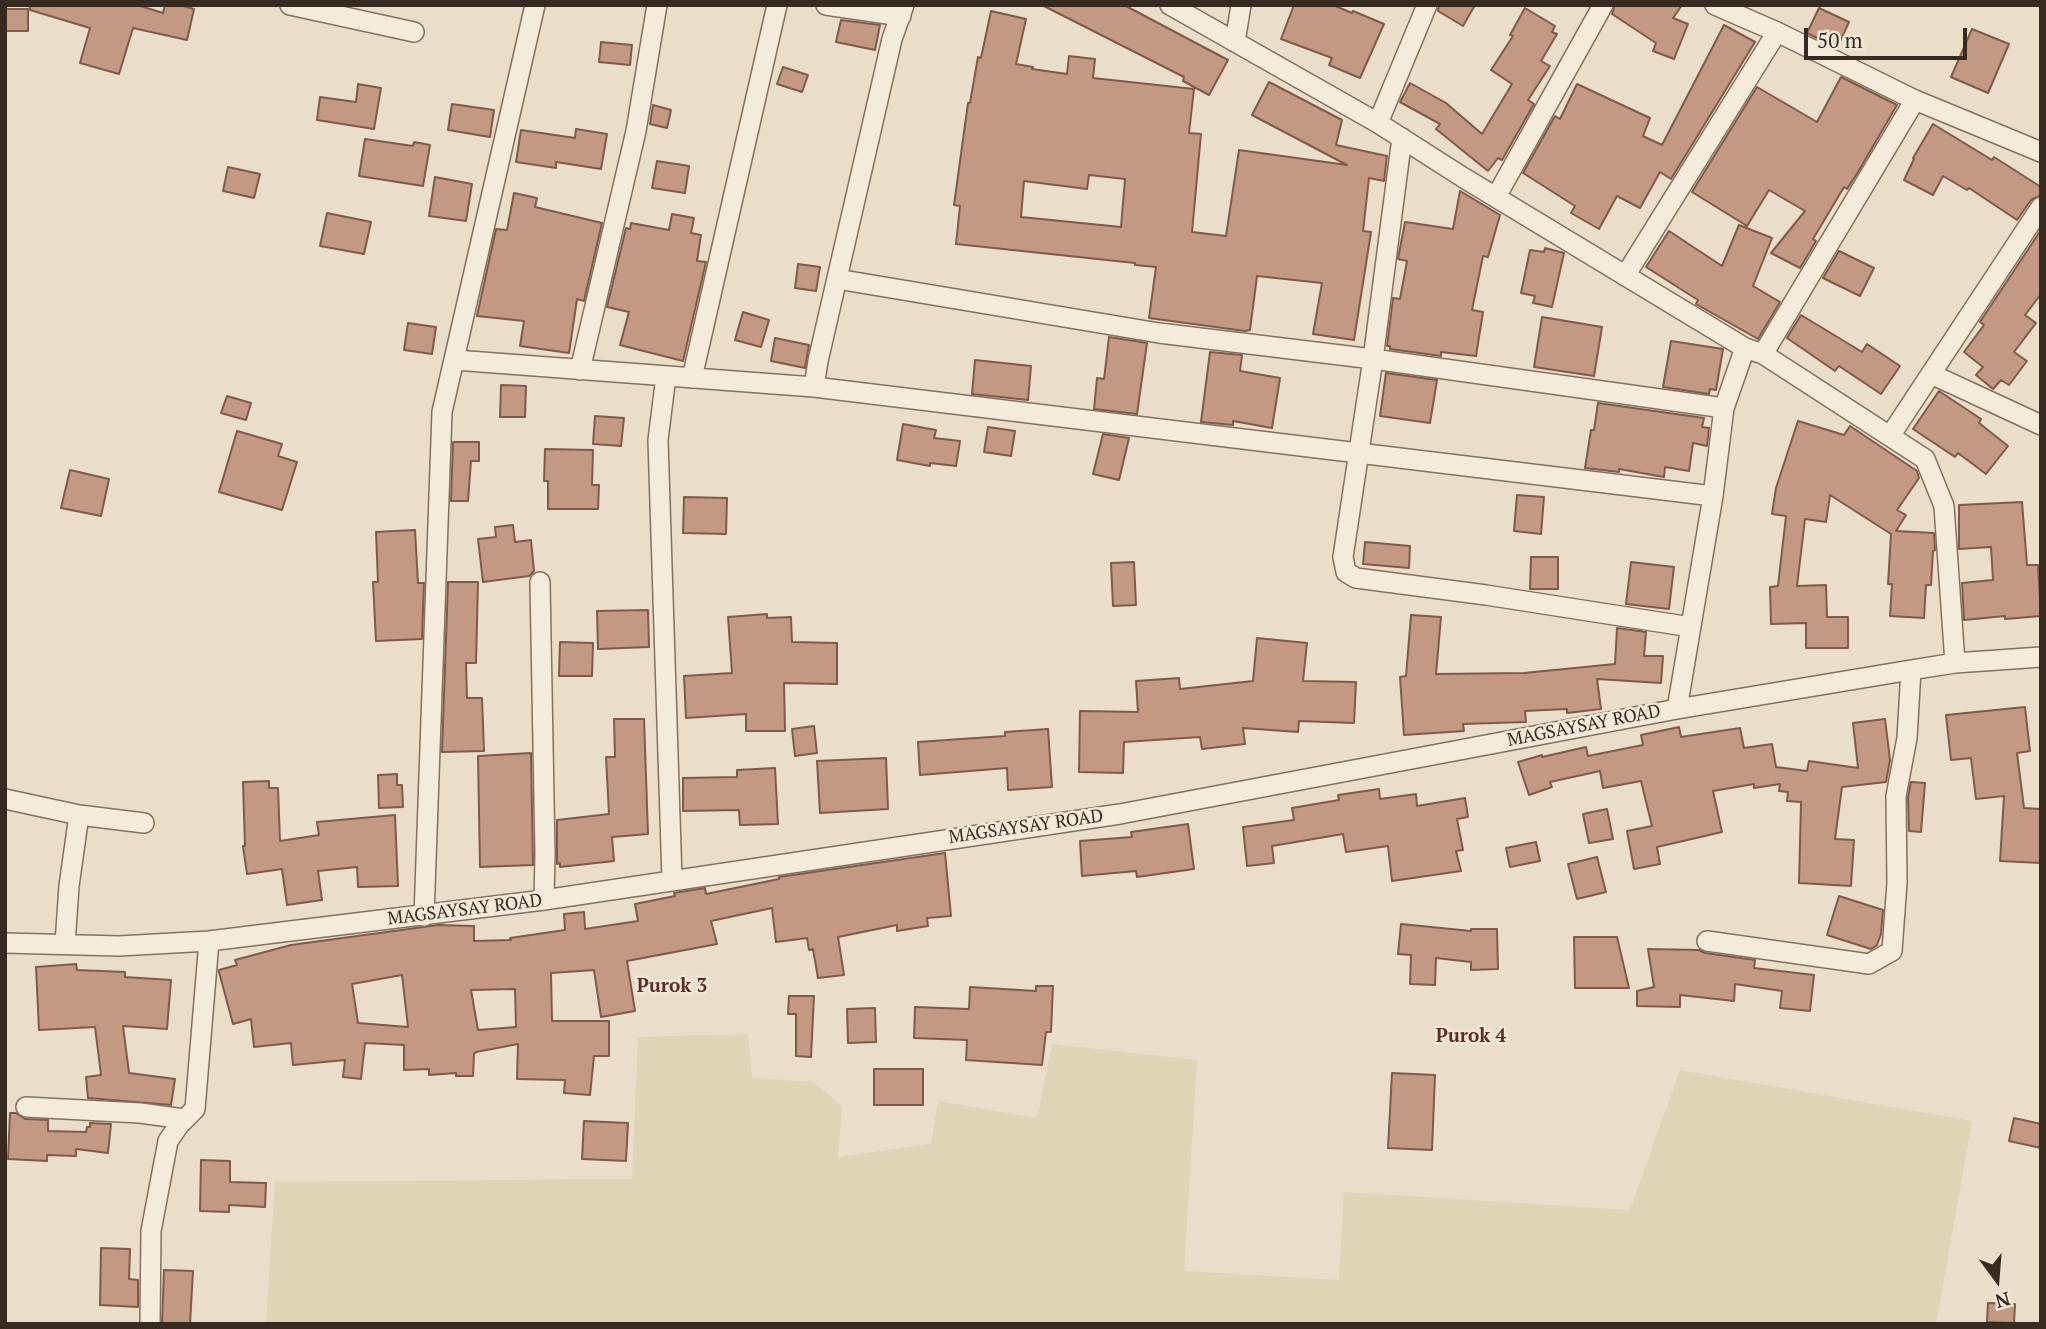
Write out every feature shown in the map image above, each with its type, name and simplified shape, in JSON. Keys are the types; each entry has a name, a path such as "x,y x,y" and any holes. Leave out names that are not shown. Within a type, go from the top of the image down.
{"street":[{"path":"290,5 414,32"},
{"path":"424,916 442,412 535,5"},
{"path":"580,370 636,131 657,5"},
{"path":"692,378 777,5"},
{"path":"814,387 892,39 902,10 826,5"},
{"path":"1170,5 1402,138 1625,276 1754,351 1925,459 1944,506 1955,663"},
{"path":"1235,42 1241,5"},
{"path":"1378,124 1426,5"},
{"path":"1496,197 1603,5"},
{"path":"1715,5 1777,32 1915,100 2041,152"},
{"path":"1625,276 1777,32"},
{"path":"1677,709 1713,496 1724,408 1754,351 1915,100"},
{"path":"1402,138 1343,557 1346,572 1356,578 1690,627"},
{"path":"1890,436 2041,207"},
{"path":"837,279 1159,333 1373,359 1724,408"},
{"path":"454,360 814,387 1713,496"},
{"path":"1931,374 2041,425"},
{"path":"666,376 658,440 672,880"},
{"path":"540,582 544,900"},
{"name":"MAGSAYSAY ROAD","path":"5,943 119,946 209,942 544,900 1119,814 1677,709 1911,670 1955,663 2041,657"},
{"path":"1707,941 1869,964 1892,951 1897,883 1896,796 1906,738 1911,670"},
{"path":"5,799 79,815 144,823"},
{"path":"65,944 69,886 79,815"},
{"path":"150,1324 151,1231 168,1141 184,1119 195,1110 209,942"},
{"path":"26,1107 140,1113 184,1119"}],"shaded area":[{"path":"748,1034 752,1078 814,1082 842,1106 838,1157 931,1144 938,1101 1037,1118 1052,1044 1197,1060 1184,1271 1339,1280 1344,1192 1630,1210 1680,1070 1972,1121 1936,1324 266,1324 275,1182 632,1179 638,1037"}],"building":[{"path":"30,5 137,5 163,13 165,5 194,9 187,40 133,28 119,74 80,63 90,28 30,10"},
{"path":"1042,5 1124,5 1228,60 1209,95 1183,81 1184,77"},
{"path":"1294,5 1333,5 1384,24 1360,78 1329,65 1332,58 1281,39"},
{"path":"1439,5 1475,5 1463,26 1438,11"},
{"path":"1615,5 1682,5 1673,18 1688,24 1674,59 1653,51 1656,43 1612,14"},
{"path":"1525,8 1555,26 1552,32 1557,34 1541,61 1550,66 1528,100 1534,104 1502,160 1498,158 1488,171 1436,129 1440,124 1400,102 1410,83 1446,103 1482,134 1512,84 1491,70 1513,36 1510,35"},
{"path":"1819,8 1849,22 1837,48 1807,33"},
{"path":"5,9 28,9 28,31 5,31"},
{"path":"991,11 1026,19 1016,64 1067,74 1069,56 1095,59 1093,78 1194,89 1189,133 1201,134 1192,232 1226,236 1239,150 1347,165 1252,115 1269,82 1342,120 1336,145 1387,156 1384,181 1369,178 1363,231 1371,232 1354,340 1313,334 1322,283 1257,276 1250,330 1245,331 1149,318 1156,267 956,244 960,206 954,205 968,103 978,57 981,58","holes":["1089,175 1125,179 1121,227 1021,217 1024,181 1087,189"]},
{"path":"841,20 880,25 875,50 836,42"},
{"path":"1724,25 1755,42 1671,179 1660,172 1640,208 1617,196 1599,229 1571,213 1575,206 1523,173 1555,116 1560,119 1577,84 1650,118 1643,136 1662,145"},
{"path":"1972,29 2009,44 1988,93 1951,77"},
{"path":"601,42 632,45 630,65 599,62"},
{"path":"783,67 808,75 802,92 777,84"},
{"path":"1841,77 1897,105 1858,172 1847,189 1844,187 1813,239 1816,241 1800,268 1771,253 1805,211 1769,190 1747,226 1692,192 1757,87 1817,122"},
{"path":"358,84 381,88 374,129 317,120 320,97 356,102"},
{"path":"452,104 494,110 490,137 448,130"},
{"path":"653,105 671,110 667,128 650,124"},
{"path":"1933,124 1992,160 1994,157 2041,187 2041,195 2031,200 2017,220 1969,188 1967,190 1943,176 1933,195 1904,180 1913,158"},
{"path":"576,129 607,134 601,169 556,162 556,168 516,162 521,130 575,138"},
{"path":"365,139 413,146 414,142 430,145 423,186 359,176"},
{"path":"657,161 689,166 685,193 652,188"},
{"path":"228,167 260,174 254,198 223,191"},
{"path":"435,177 472,184 466,221 429,216"},
{"path":"1460,191 1500,215 1488,257 1483,256 1472,310 1483,312 1476,356 1441,352 1441,356 1390,349 1390,346 1387,346 1393,298 1400,299 1407,261 1398,259 1405,222 1453,229"},
{"path":"514,193 537,198 535,207 602,223 584,301 577,299 569,353 520,346 524,321 477,316 496,229 507,230"},
{"path":"327,213 371,222 364,254 320,246"},
{"path":"672,214 694,218 691,233 701,235 697,261 706,262 683,361 620,345 629,312 607,307 626,228 630,229 631,223 669,230"},
{"path":"1739,225 1772,238 1753,286 1780,302 1758,339 1696,304 1698,300 1646,267 1669,231 1722,266"},
{"path":"2041,230 2041,294 2025,315 2036,323 2014,352 2027,361 2009,385 2001,380 1993,389 1976,375 1983,367 1964,352 1984,325 1980,322"},
{"path":"1545,248 1564,253 1552,307 1533,303 1535,296 1521,293 1530,250 1544,252"},
{"path":"1839,251 1874,268 1860,296 1823,278"},
{"path":"798,264 820,267 816,291 795,288"},
{"path":"743,312 769,320 761,347 735,340"},
{"path":"1801,315 1862,352 1867,344 1900,366 1881,394 1839,366 1835,371 1787,338"},
{"path":"1542,317 1602,327 1594,376 1534,367"},
{"path":"408,323 436,327 432,354 404,350"},
{"path":"1109,337 1147,343 1137,414 1094,409 1097,378 1104,379"},
{"path":"775,338 809,345 805,368 771,361"},
{"path":"1671,341 1723,349 1716,390 1710,389 1709,394 1663,387"},
{"path":"1210,352 1242,355 1240,371 1280,378 1272,428 1233,421 1233,425 1201,422"},
{"path":"975,360 1031,366 1028,400 972,394"},
{"path":"1386,373 1437,380 1430,423 1380,416"},
{"path":"501,385 526,386 525,417 500,417"},
{"path":"1939,391 1981,419 1979,423 2008,446 1986,474 1958,453 1955,457 1913,429"},
{"path":"227,396 251,403 246,420 221,413"},
{"path":"1598,403 1704,418 1702,427 1709,428 1707,446 1693,443 1689,471 1665,467 1664,477 1619,469 1619,472 1585,468"},
{"path":"595,416 624,418 621,446 593,444"},
{"path":"1798,421 1844,435 1850,426 1917,471 1919,478 1897,510 1906,515 1896,531 1934,533 1931,585 1926,585 1924,618 1890,616 1892,584 1888,584 1891,534 1830,495 1826,522 1805,519 1797,586 1826,585 1827,617 1848,617 1848,648 1806,648 1806,623 1771,624 1770,587 1778,586 1786,516 1772,514 1776,488"},
{"path":"903,424 936,430 934,438 960,441 956,466 930,463 930,466 897,460"},
{"path":"988,427 1015,431 1011,456 984,452"},
{"path":"237,431 282,444 278,456 297,462 282,510 219,492"},
{"path":"1103,434 1129,438 1119,480 1093,474"},
{"path":"453,442 479,442 479,461 471,461 468,501 451,501"},
{"path":"545,449 593,450 592,485 599,485 598,509 548,509 548,481 544,481"},
{"path":"70,470 109,479 101,516 61,508"},
{"path":"1517,495 1544,497 1541,534 1514,531"},
{"path":"684,497 727,498 726,534 683,533"},
{"path":"2022,502 2027,565 2038,565 2041,616 1964,620 1962,583 1993,580 1991,547 1959,549 1959,505"},
{"path":"513,525 515,542 531,540 534,571 529,576 483,582 478,539 496,537 495,527"},
{"path":"415,530 418,583 424,583 422,639 376,641 373,582 378,582 376,532"},
{"path":"1365,542 1410,546 1409,568 1363,564"},
{"path":"1531,557 1558,557 1558,589 1530,589"},
{"path":"1134,562 1136,605 1113,606 1111,563"},
{"path":"1631,562 1674,567 1669,609 1626,604"},
{"path":"448,582 478,582 476,663 466,663 467,698 482,698 484,751 442,752"},
{"path":"648,610 649,647 598,649 597,611"},
{"path":"767,614 767,618 791,617 792,642 837,643 837,684 784,683 785,731 746,731 746,714 686,718 684,676 732,673 728,617"},
{"path":"1411,615 1441,617 1436,674 1524,673 1615,664 1617,628 1646,632 1644,656 1663,656 1661,683 1597,679 1601,709 1567,713 1567,709 1525,711 1526,722 1463,724 1464,731 1404,735 1400,677 1406,676"},
{"path":"1257,638 1307,643 1303,681 1356,682 1354,723 1299,721 1298,732 1243,728 1245,744 1202,749 1200,737 1124,742 1123,773 1079,772 1080,711 1138,712 1136,681 1179,678 1180,689 1253,681"},
{"path":"560,642 593,643 592,676 559,676"},
{"path":"2025,707 2030,751 2017,753 2024,808 2041,809 2041,863 2000,861 2004,796 1976,799 1971,758 1951,760 1946,715"},
{"path":"614,719 644,719 648,834 612,837 614,861 560,867 560,863 557,864 557,820 609,814 606,757 615,757"},
{"path":"1885,719 1890,760 1886,782 1842,787 1835,839 1854,840 1851,886 1799,883 1801,802 1787,801 1788,792 1779,791 1780,784 1754,788 1754,784 1713,791 1722,832 1657,847 1660,864 1634,869 1627,831 1652,826 1641,781 1603,788 1600,771 1550,782 1552,787 1529,795 1518,762 1586,747 1588,756 1643,745 1641,735 1679,727 1681,737 1740,728 1744,748 1772,744 1776,767 1807,771 1809,761 1858,768 1853,723"},
{"path":"814,726 817,753 795,756 792,729"},
{"path":"1048,729 1052,787 1008,790 1007,768 920,775 918,742 1005,736 1005,732"},
{"path":"531,753 533,865 480,867 478,756"},
{"path":"886,758 888,809 820,813 817,761"},
{"path":"775,768 778,824 740,825 739,810 683,811 683,778 737,777 737,770"},
{"path":"397,774 397,785 402,785 403,807 379,808 378,775"},
{"path":"269,781 269,788 278,788 280,841 319,835 317,822 395,815 398,886 358,887 357,867 318,871 322,900 287,905 282,869 247,874 243,846 243,782"},
{"path":"1911,782 1925,783 1921,832 1909,831 1908,797"},
{"path":"1379,789 1380,799 1416,794 1417,806 1465,798 1468,817 1457,819 1463,850 1456,851 1461,871 1392,881 1388,846 1346,852 1343,834 1272,846 1274,863 1247,866 1243,827 1294,820 1292,808 1339,800 1338,795"},
{"path":"1607,809 1613,839 1589,843 1583,814"},
{"path":"1188,824 1194,869 1137,877 1136,871 1082,876 1080,841 1132,837 1131,832"},
{"path":"1536,842 1540,861 1510,867 1506,848"},
{"path":"945,853 951,916 927,918 928,926 897,931 897,925 838,937 844,975 818,978 813,949 809,950 807,938 776,942 772,908 711,921 717,944 627,961 635,1011 601,1017 594,970 551,973 552,1021 609,1021 609,1056 594,1056 590,1095 564,1093 565,1080 517,1079 518,1044 476,1052 473,1076 456,1076 456,1073 429,1075 429,1069 404,1070 404,1045 365,1043 361,1079 343,1077 345,1060 293,1065 291,1043 254,1047 251,1019 233,1024 219,972 237,965 235,960 291,945 438,925 474,926 474,941 511,940 510,938 565,930 564,914 584,912 585,929 638,921 635,904 675,896 674,893 705,888 706,894 779,877","holes":["402,975 408,1027 358,1023 352,984","515,989 516,1027 478,1030 471,990"]},
{"path":"1597,857 1606,892 1577,899 1568,864"},
{"path":"1839,896 1883,910 1877,945 1871,949 1827,935"},
{"path":"1401,924 1471,931 1497,929 1498,969 1471,970 1471,962 1436,958 1435,985 1410,984 1411,955 1398,954"},
{"path":"1574,937 1617,937 1629,988 1575,988"},
{"path":"1648,949 1699,950 1755,960 1754,968 1814,975 1810,1011 1780,1008 1782,991 1735,984 1734,1001 1680,995 1680,1007 1637,1006 1637,991 1654,987"},
{"path":"76,964 77,970 125,972 125,977 171,980 167,1029 123,1026 129,1073 175,1079 171,1105 88,1098 86,1077 101,1075 95,1027 39,1030 36,967"},
{"path":"1036,986 1053,986 1051,1032 1046,1032 1042,1065 966,1060 967,1040 914,1038 915,1007 969,1009 970,987 1036,991"},
{"path":"789,996 814,996 811,1057 796,1056 796,1014 788,1014"},
{"path":"875,1008 876,1042 848,1043 847,1009"},
{"path":"874,1069 923,1069 923,1105 874,1105"},
{"path":"1392,1073 1435,1075 1432,1150 1388,1148"},
{"path":"10,1113 16,1113 25,1119 48,1120 48,1131 86,1132 90,1123 111,1124 108,1153 76,1149 76,1156 47,1155 47,1161 8,1159"},
{"path":"2014,1118 2041,1124 2041,1148 2009,1141"},
{"path":"584,1121 628,1123 626,1161 582,1159"},
{"path":"201,1160 230,1161 230,1182 266,1183 265,1207 229,1205 229,1212 200,1211"},
{"path":"101,1248 130,1249 129,1279 138,1280 138,1307 100,1305"},
{"path":"164,1270 193,1271 190,1324 162,1324"},
{"path":"1988,1303 2015,1304 2014,1323 1987,1322"}],"district":[{"name":"Purok 3","path":"672,987"},
{"name":"Purok 4","path":"1471,1037"}]}
